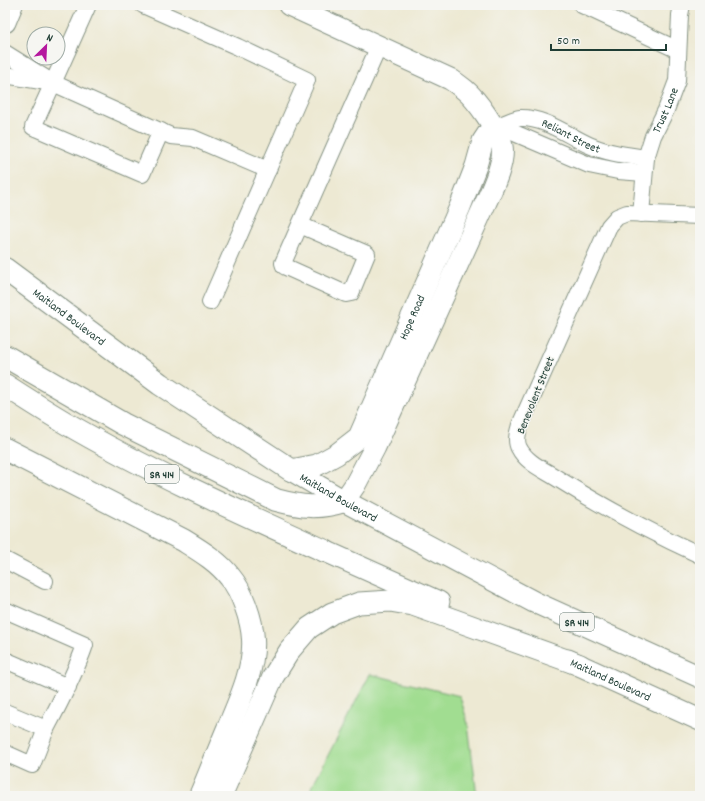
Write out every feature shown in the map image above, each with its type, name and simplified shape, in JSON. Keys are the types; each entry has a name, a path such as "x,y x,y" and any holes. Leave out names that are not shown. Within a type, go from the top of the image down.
{"highway":[{"name":"Maitland Boulevard","path":"5,269 160,384 291,470"},
{"path":"5,356 123,424 276,500 296,505 316,506 329,505 344,501"},
{"name":"Maitland Boulevard","path":"5,386 65,422 126,455 255,519 325,551"},
{"path":"5,401 129,472 173,494 232,520 279,538 325,551"},
{"path":"5,449 183,540 209,556 230,576 241,593 248,614 253,639 251,665 243,691 200,796"}],"main road":[{"path":"5,22 12,5"},
{"name":"Hope Road","path":"289,5 450,79 466,90 496,126 502,147 500,169 494,183 375,447 355,485 344,501"},
{"name":"Hope Road","path":"291,470 317,465 337,454 359,437 460,207 476,166 483,141 496,126"},
{"name":"Maitland Boulevard","path":"291,470 344,501 534,602 700,677"},
{"name":"Maitland Boulevard","path":"325,551 700,720"},
{"path":"221,796 273,677 290,650 309,628 332,613 359,603 390,601 413,606 580,665"}],"street":[{"path":"88,5 33,126 142,174 161,131"},
{"path":"143,5 238,47 307,80 210,302"},
{"path":"582,5 678,50"},
{"name":"Trust Lane","path":"641,214 645,165 653,136 666,110 676,81 680,15 682,5"},
{"path":"300,225 367,254 350,293 346,294 284,266 283,263 379,46"},
{"path":"5,53 53,83 171,136 193,138 268,170"},
{"path":"5,75 53,83"},
{"name":"Reliant Street","path":"496,126 519,118 541,121 589,145 645,165"},
{"name":"Reliant Street","path":"496,126 589,165 618,171 645,165"},
{"name":"Benevolent Street","path":"700,216 627,213 617,217 609,226 520,425 517,438 519,448 527,459 574,489 635,523 700,555"},
{"path":"5,560 45,581"},
{"path":"5,610 84,645 78,666 46,729 32,765 5,753"},
{"path":"5,660 68,687"},
{"path":"5,712 46,729"}],"green space":[{"path":"370,674 460,696 468,724 477,796 307,796"}]}
